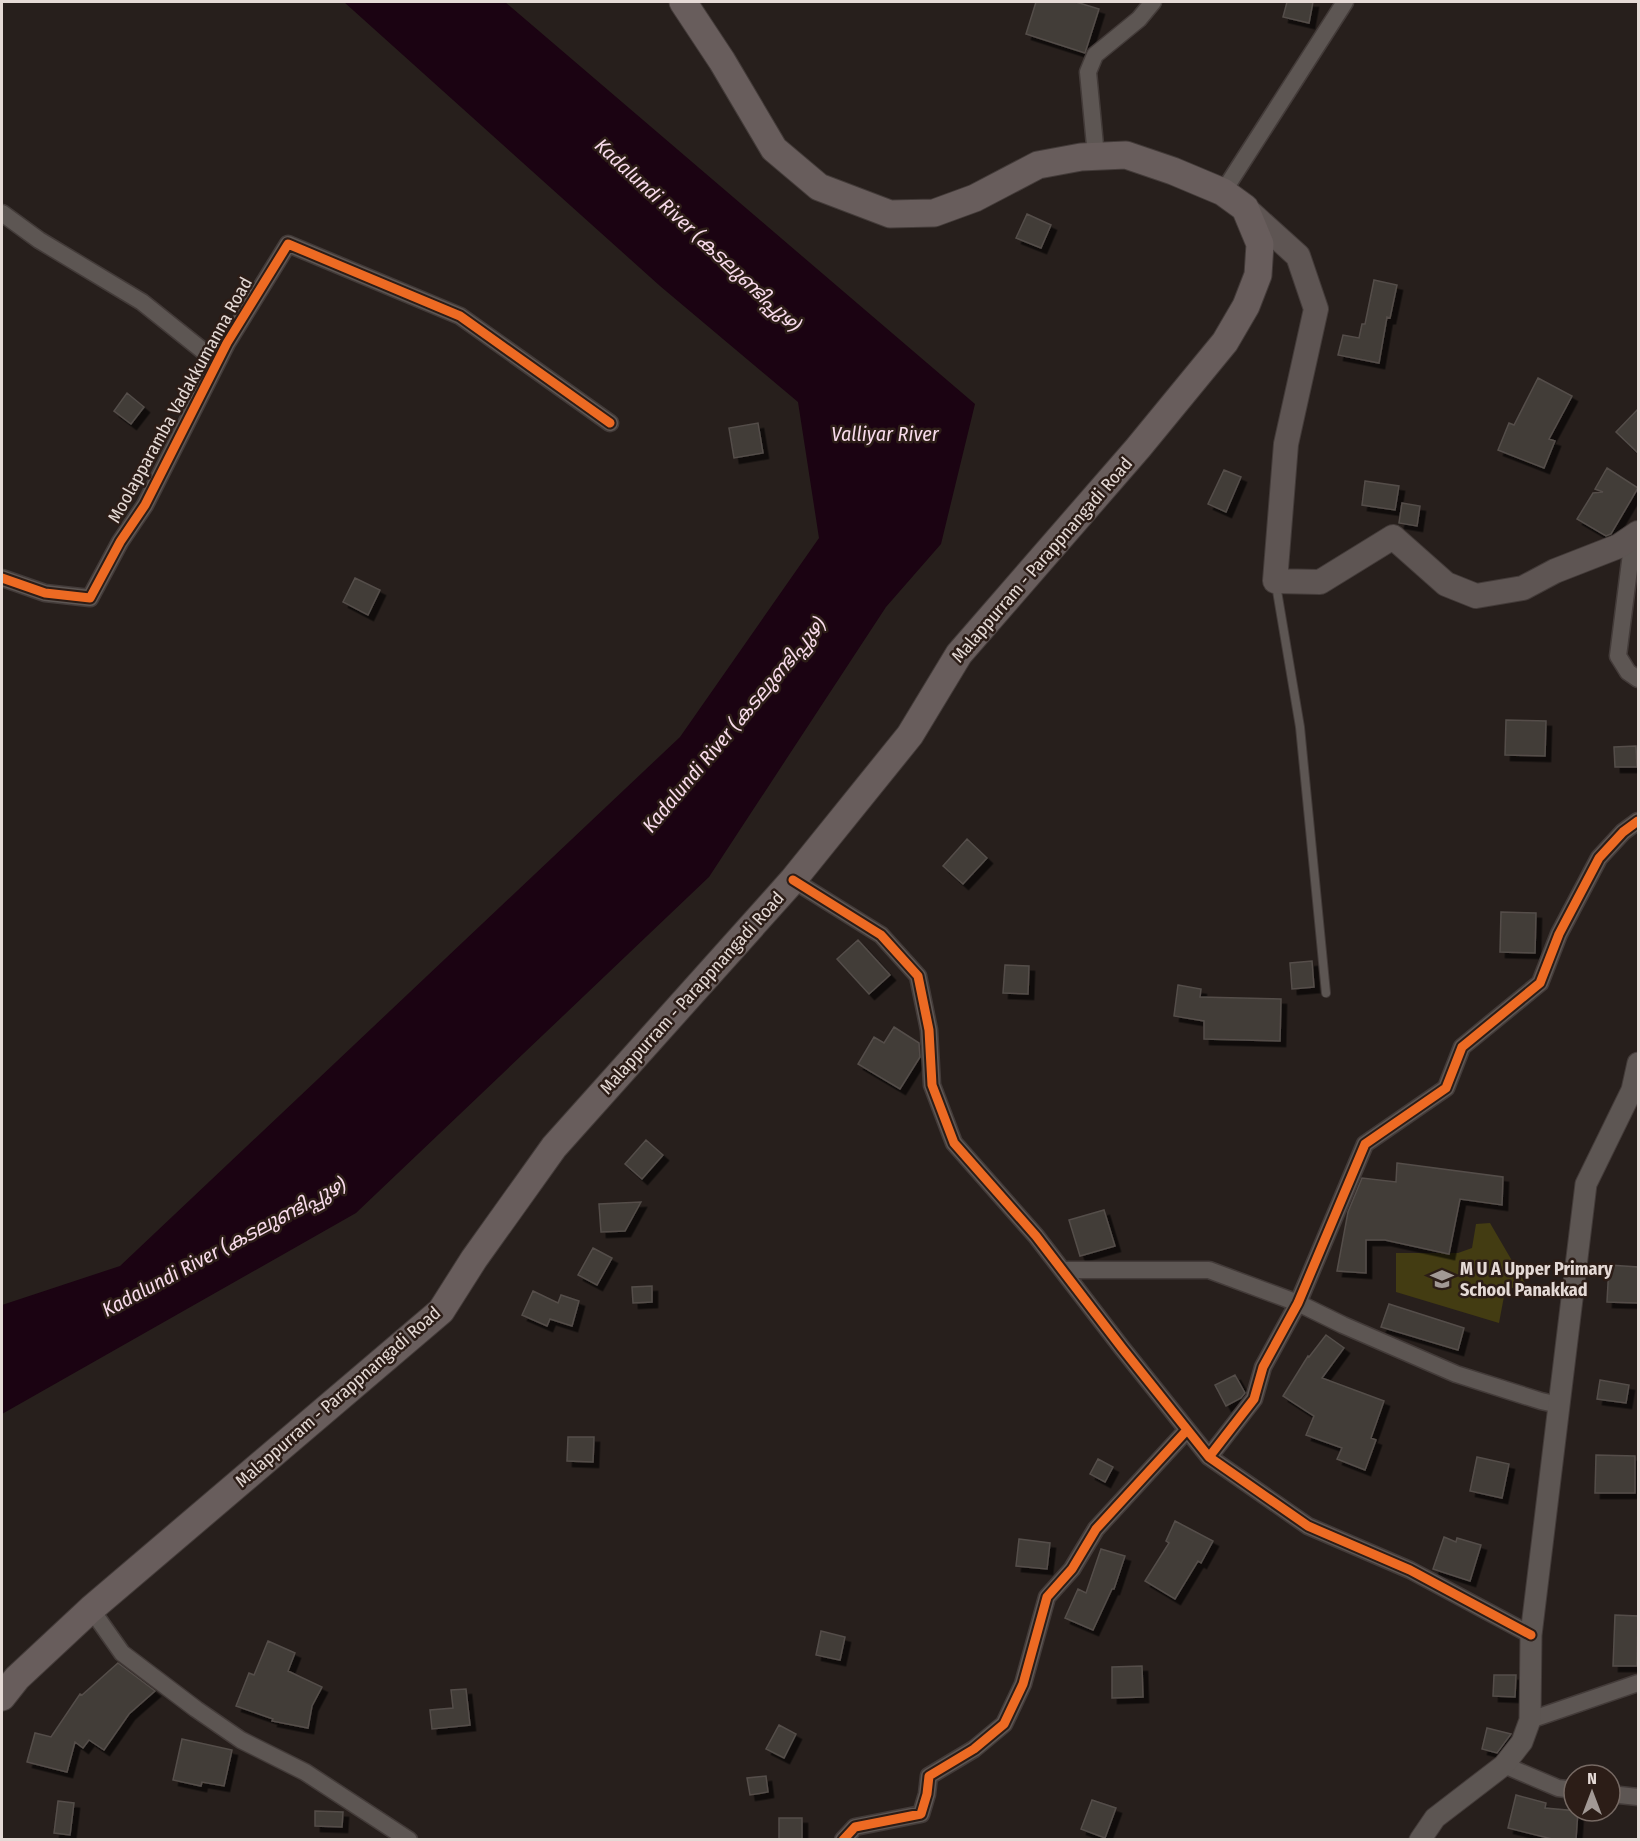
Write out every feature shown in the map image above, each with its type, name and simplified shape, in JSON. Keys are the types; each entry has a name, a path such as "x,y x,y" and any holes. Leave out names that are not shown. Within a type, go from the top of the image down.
{"main road":[{"path":"683,2 722,61 774,149 819,187 890,214 934,213 975,198 1038,165 1096,156 1126,155 1173,171 1222,192 1245,208 1298,256 1316,309 1286,444 1275,581 1320,582 1393,537 1446,584 1476,596 1523,588 1555,571 1619,546 1636,536"},
{"name":"Malappurram - Parappnangadi Road","path":"2,1697 17,1678 91,1610 441,1311 474,1259 554,1147 793,880 910,735 959,654 1138,448 1225,342 1246,306 1258,275 1260,244 1245,208"}],"street":[{"path":"1096,156 1088,72 1095,55 1139,19 1153,2"},
{"path":"1222,192 1345,2"},
{"path":"2,213 39,240 142,302 217,362"},
{"name":"Moolapparamba Vadakkumanna Road","path":"2,578 45,593 90,598 120,542 145,505 217,362 288,244 460,316 610,423"},
{"path":"1636,536 1618,656 1628,672 1638,679"},
{"path":"1209,1457 1254,1399 1263,1367 1298,1303 1365,1144 1446,1088 1462,1047 1540,983 1559,934 1599,858 1623,831 1638,820"},
{"path":"793,880 881,935 918,976 929,1030 932,1085 954,1143 1036,1236 1209,1457 1308,1526 1410,1570 1531,1635"},
{"path":"1420,1839 1435,1818 1504,1765 1522,1742 1530,1720 1531,1635 1586,1184 1632,1090 1638,1063"},
{"path":"1063,1270 1209,1270 1298,1303 1456,1374 1559,1405"},
{"path":"843,1839 855,1827 921,1814 929,1776 974,1749 1004,1724 1023,1684 1047,1597 1072,1569 1096,1529 1187,1430"},
{"path":"91,1610 122,1653 196,1709 241,1740 305,1772 410,1839"},
{"path":"1530,1720 1638,1683"},
{"path":"1504,1765 1562,1788"},
{"path":"1622,1795 1638,1797"}],"lane":[{"path":"1275,581 1300,727 1326,993"}],"shaded area":[{"path":"1490,1223 1525,1283 1505,1291 1499,1323 1396,1292 1396,1253 1458,1253 1472,1248 1476,1224"}],"water":[{"name":"Valliyar River","path":"344,2 505,2 975,404 941,544 886,607 709,877 356,1213 2,1414 2,1305 120,1266 680,737 819,538 798,402 660,286"}],"building":[{"path":"1036,2 1076,2 1099,9 1085,53 1026,34"},
{"path":"1287,2 1313,2 1309,23 1283,17"},
{"path":"1027,214 1051,225 1041,248 1016,238"},
{"path":"1374,280 1397,285 1390,318 1387,317 1379,363 1338,355 1343,335 1359,338 1362,324 1365,324"},
{"path":"1538,378 1572,396 1549,439 1555,441 1544,468 1498,450 1509,423 1514,425"},
{"path":"127,393 144,407 131,424 114,411"},
{"path":"1638,409 1638,453 1616,432"},
{"path":"758,423 763,453 734,458 729,428"},
{"path":"1607,468 1638,488 1611,534 1606,536 1577,519 1593,493 1603,492 1595,489"},
{"path":"1224,470 1241,477 1226,512 1208,504"},
{"path":"1365,481 1399,486 1395,510 1362,505"},
{"path":"1402,503 1420,506 1417,526 1399,523"},
{"path":"355,578 380,590 368,615 343,602"},
{"path":"1506,720 1546,721 1545,756 1505,755"},
{"path":"1636,746 1637,767 1615,767 1614,747"},
{"path":"967,839 987,858 963,884 943,866"},
{"path":"1501,912 1536,913 1535,953 1500,952"},
{"path":"858,940 890,975 869,994 837,959"},
{"path":"1312,961 1314,987 1292,989 1290,963"},
{"path":"1005,965 1029,966 1028,994 1003,993"},
{"path":"1178,985 1201,989 1200,997 1281,999 1280,1041 1204,1039 1204,1021 1174,1016"},
{"path":"894,1027 919,1043 920,1057 900,1089 858,1064 874,1037 884,1043"},
{"path":"646,1140 663,1155 642,1179 625,1164"},
{"path":"1397,1163 1503,1177 1502,1205 1460,1199 1449,1254 1385,1240 1366,1240 1366,1273 1337,1271 1348,1212 1362,1178 1396,1182"},
{"path":"641,1202 625,1231 601,1232 599,1204"},
{"path":"1104,1210 1115,1246 1080,1256 1069,1220"},
{"path":"593,1248 612,1258 597,1285 578,1275"},
{"path":"1609,1265 1638,1267 1638,1303 1607,1302"},
{"path":"652,1286 652,1302 633,1303 632,1287"},
{"path":"533,1291 558,1303 561,1295 579,1301 572,1326 550,1319 547,1326 522,1315"},
{"path":"1389,1304 1464,1328 1458,1350 1381,1327"},
{"path":"1326,1335 1344,1348 1322,1378 1384,1401 1371,1438 1376,1440 1365,1470 1337,1459 1342,1448 1306,1435 1314,1416 1283,1396 1308,1356"},
{"path":"1235,1375 1245,1393 1241,1398 1226,1406 1215,1385"},
{"path":"1600,1380 1629,1385 1626,1403 1597,1399"},
{"path":"568,1437 594,1437 593,1462 567,1461"},
{"path":"1596,1455 1635,1456 1635,1493 1595,1493"},
{"path":"1477,1457 1509,1464 1502,1498 1470,1491"},
{"path":"1098,1459 1113,1467 1105,1482 1090,1474"},
{"path":"1175,1521 1213,1541 1201,1563 1198,1561 1175,1599 1145,1581 1169,1543 1166,1541"},
{"path":"1444,1537 1456,1542 1457,1538 1481,1545 1470,1581 1433,1569"},
{"path":"1019,1539 1050,1543 1047,1569 1016,1566"},
{"path":"1101,1549 1125,1556 1114,1589 1093,1630 1065,1618 1078,1589 1086,1593"},
{"path":"1615,1615 1638,1616 1637,1666 1613,1666"},
{"path":"821,1631 845,1637 840,1660 816,1655"},
{"path":"268,1641 295,1653 288,1671 322,1687 312,1706 308,1728 272,1721 273,1719 236,1706 249,1673 254,1675"},
{"path":"118,1663 155,1691 129,1714 104,1750 89,1740 83,1748 75,1742 67,1772 27,1762 35,1733 51,1737 80,1694 82,1695"},
{"path":"1142,1666 1143,1697 1112,1698 1112,1667"},
{"path":"1494,1675 1516,1675 1515,1697 1493,1696"},
{"path":"466,1689 470,1725 432,1729 430,1710 453,1708 451,1690"},
{"path":"779,1725 796,1734 784,1758 766,1749"},
{"path":"1487,1728 1511,1734 1497,1753 1482,1749"},
{"path":"182,1739 232,1750 224,1786 202,1782 201,1786 173,1780"},
{"path":"766,1776 768,1792 750,1795 747,1778"},
{"path":"1516,1795 1546,1803 1545,1808 1562,1810 1562,1823 1577,1823 1576,1839 1552,1839 1508,1828"},
{"path":"1092,1800 1116,1808 1105,1838 1081,1829"},
{"path":"58,1801 74,1803 70,1835 54,1833"},
{"path":"315,1811 343,1812 342,1827 315,1826"},
{"path":"779,1818 802,1818 802,1839 779,1839"}],"cycle path":[{"path":"2,578 45,593 90,598 120,542 145,505 227,343 288,244 460,316 610,423"},
{"path":"1209,1457 1254,1399 1263,1367 1298,1303 1365,1144 1446,1088 1462,1047 1540,983 1559,934 1599,858 1623,832 1638,821"},
{"path":"793,880 881,935 918,976 929,1030 932,1085 954,1143 1036,1236 1209,1457 1308,1526 1410,1570 1531,1635"},
{"path":"843,1840 855,1827 921,1814 929,1776 974,1749 1004,1724 1023,1684 1047,1597 1072,1569 1096,1529 1187,1430"}],"place":[{"name":"M U A Upper Primary School Panakkad","path":"1442,1279"}],"water label":[{"name":"Kadalundi River (കടലുണ്ടിപ്പുഴ)","path":"698,235"},
{"name":"Kadalundi River (കടലുണ്ടിപ്പുഴ)","path":"734,725"},
{"name":"Kadalundi River (കടലുണ്ടിപ്പുഴ)","path":"224,1247"}]}
